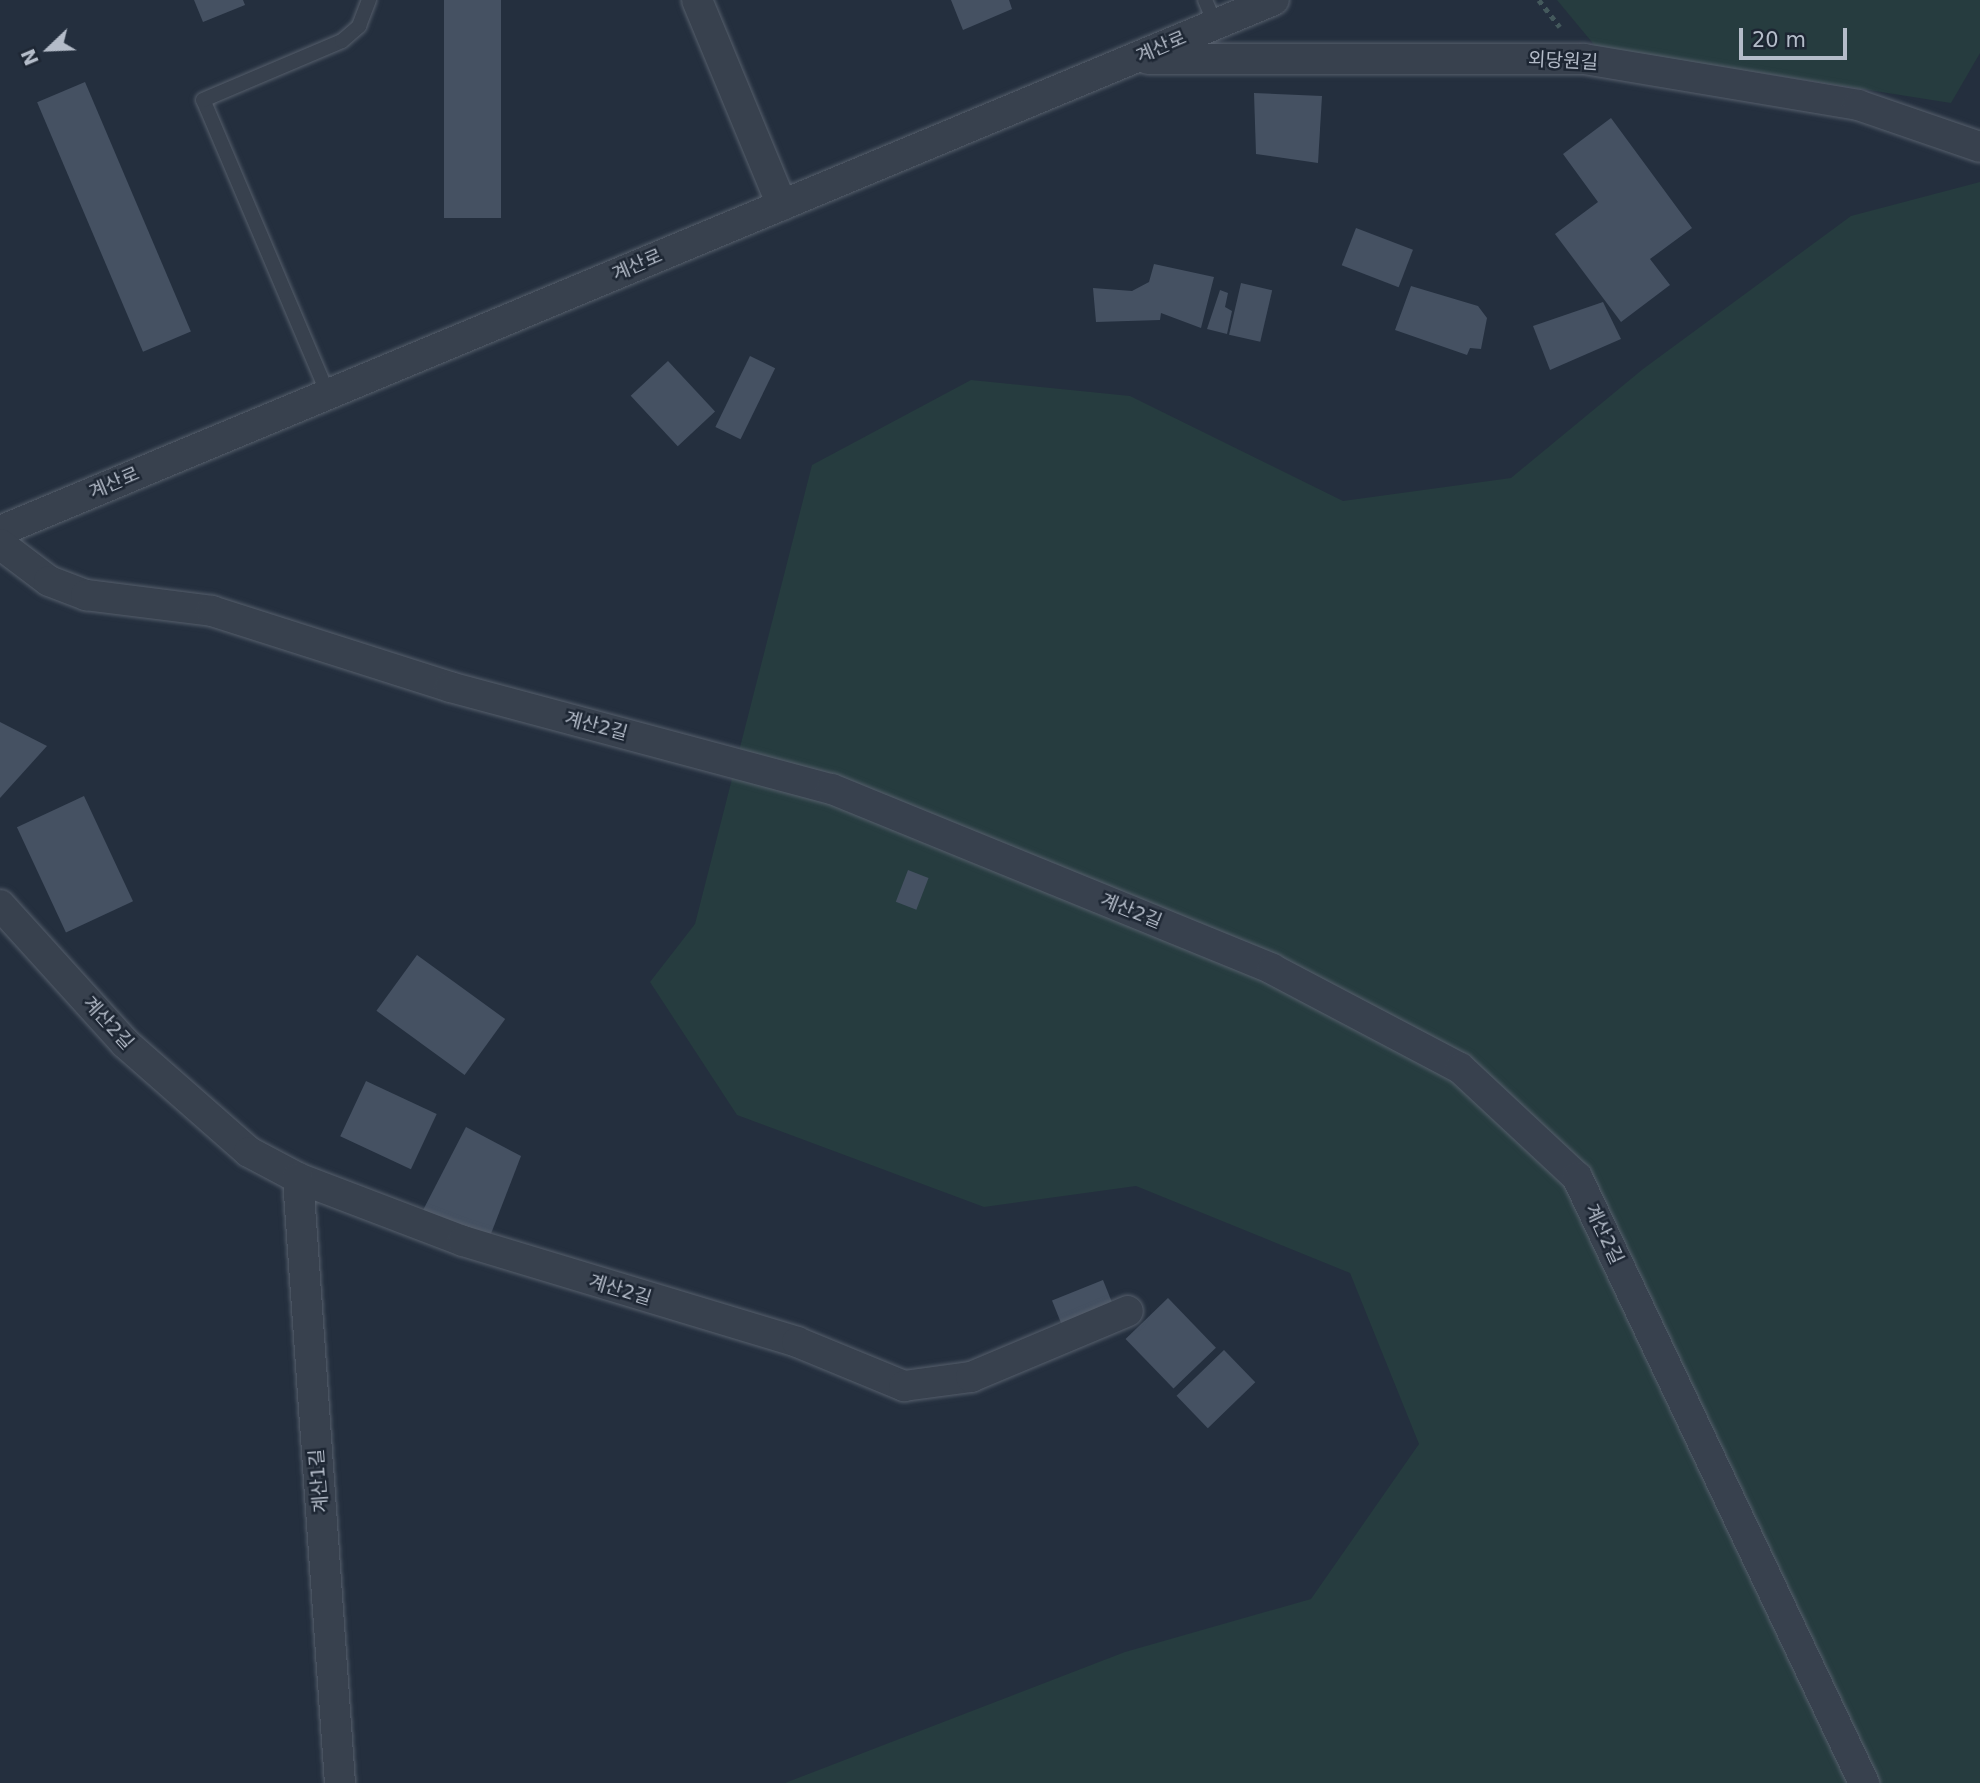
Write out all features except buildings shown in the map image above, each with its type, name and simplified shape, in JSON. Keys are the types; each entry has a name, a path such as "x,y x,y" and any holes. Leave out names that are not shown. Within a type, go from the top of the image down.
{"street":[{"path":"697,0 782,205"},
{"name":"계산로","path":"0,531 1134,59 1210,12 1274,0"},
{"name":"외당원길","path":"1134,59 1584,59 1858,105 1980,147"},
{"name":"계산2길","path":"0,544 49,581 86,596 212,611 450,687 832,789 1272,969 1460,1068 1577,1177 1864,1783"},
{"name":"계산2길","path":"0,905 189,1104 249,1152 298,1178 526,1262 797,1342 904,1386 971,1377 1128,1311"},
{"name":"계산1길","path":"298,1178 340,1783"}],"lane":[{"path":"328,394 203,100 342,41 359,26 369,0"}],"green space":[{"path":"1557,0 1980,0 1980,53 1951,103 1596,47"},
{"path":"1980,182 1980,1783 785,1783 1125,1652 1311,1599 1419,1444 1350,1273 1136,1186 984,1207 737,1115 650,982 695,924 812,465 971,380 1130,396 1343,501 1511,478 1643,369 1851,216"}]}
